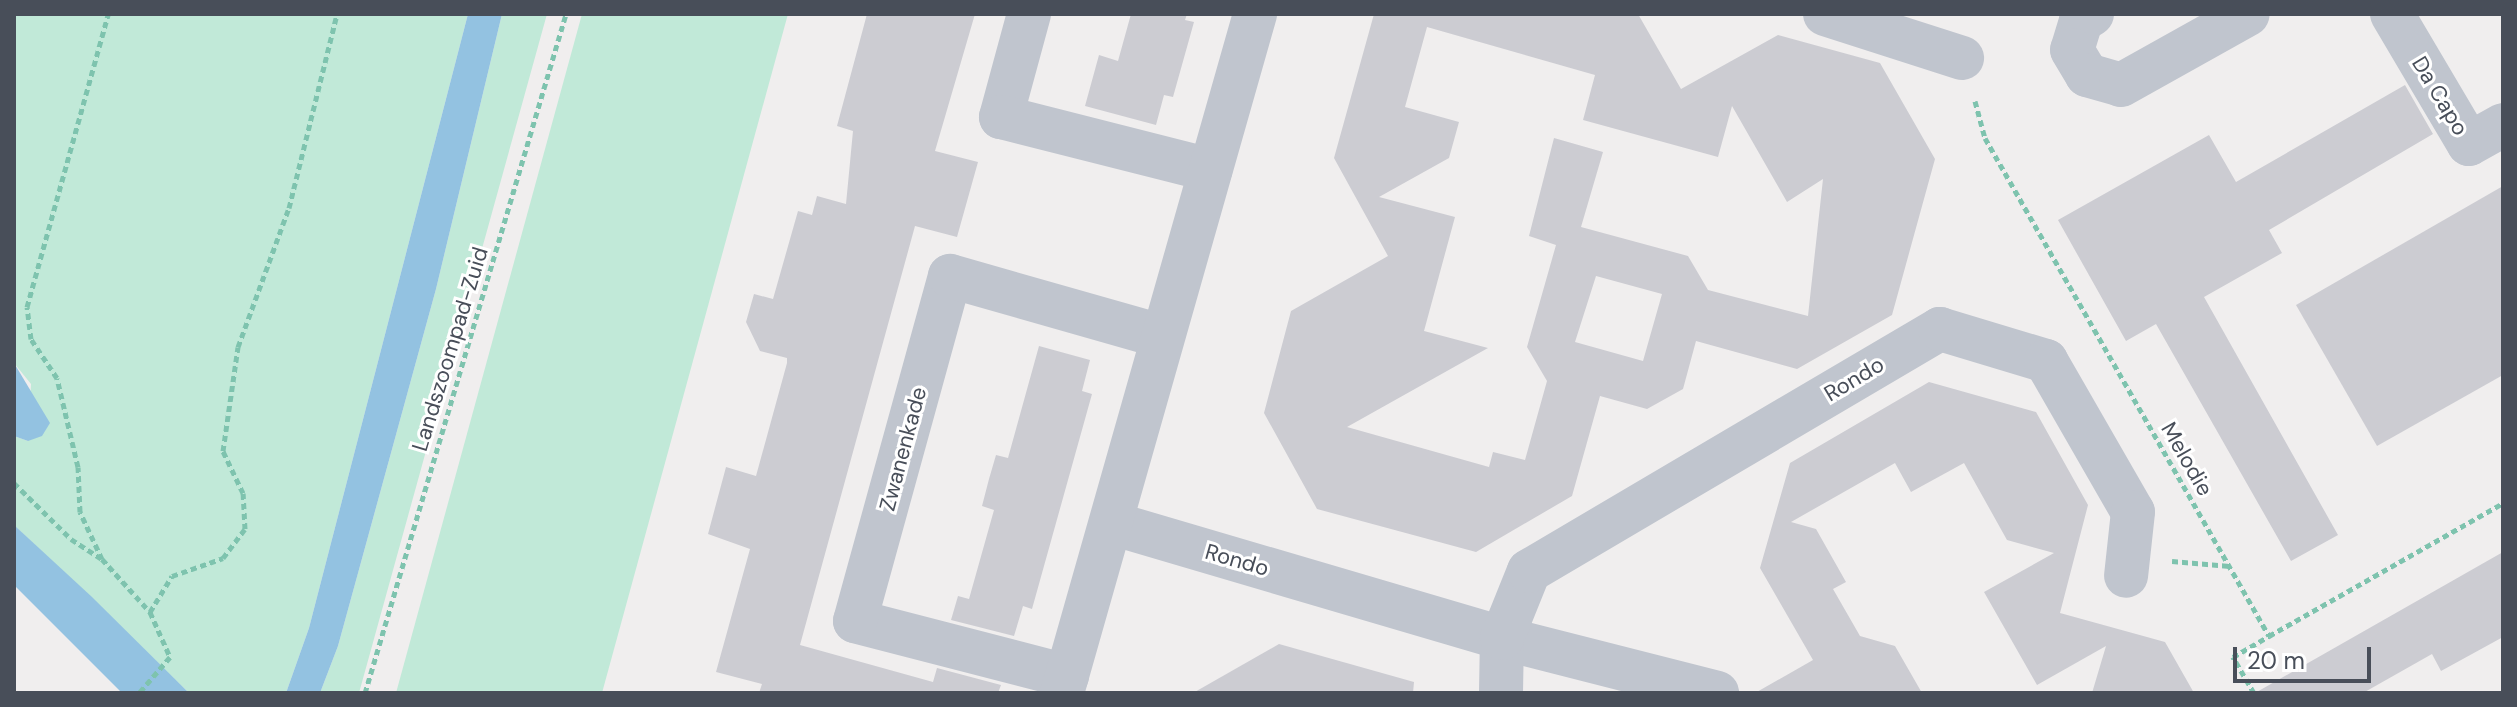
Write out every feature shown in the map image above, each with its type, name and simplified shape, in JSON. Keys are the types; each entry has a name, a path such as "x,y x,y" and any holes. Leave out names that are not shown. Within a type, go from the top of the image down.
{"street":[{"path":"1029,14 1001,117 1210,170"},
{"name":"Zwanenkade","path":"1161,336 950,276 855,621 1065,684 1161,336 1255,14"},
{"path":"1825,14 1962,58"},
{"path":"2092,14 2081,21 2072,50 2087,75 2121,85 2248,14"},
{"name":"Da Capo","path":"2392,14 2469,144 2503,125"},
{"name":"Rondo","path":"1501,693 1502,638 1529,571 1940,329 2046,361 2133,512 2126,576"},
{"name":"Rondo","path":"1111,523 1502,638"},
{"path":"1502,638 1717,693"}],"path":[{"path":"102,559 80,512 78,467 57,378 31,339 27,307 108,14"},
{"path":"150,612 172,576 223,558 245,529 243,493 223,451 238,347 289,208 337,14"},
{"name":"Landszoompad-Zuid","path":"365,693 566,14"},
{"name":"Melodie","path":"1962,58 1985,138 2269,636"},
{"path":"14,483 71,539 102,559 150,612 170,657 139,693"},
{"path":"2254,693 2233,657 2503,503"},
{"path":"2126,576 2169,561 2230,566"}],"green space":[{"path":"14,14 468,14 309,628 286,693 189,693 14,525 14,436 28,441 31,384 14,363"},
{"path":"502,14 547,14 359,693 320,693 338,646 436,289"},
{"path":"582,14 788,14 602,693 396,693"}],"water":[{"path":"468,14 502,14 436,289 338,646 320,693 286,693 309,628"},
{"path":"14,363 50,423 42,436 28,441 14,436"},
{"path":"14,525 189,693 122,693 14,585"}],"building":[{"path":"867,14 975,14 935,151 978,162 957,237 915,226 800,645 933,682 937,668 1001,685 998,693 759,693 762,684 716,672 750,549 708,534 726,467 756,476 787,363 787,358 760,351 746,322 754,294 773,299 798,211 812,215 817,196 846,204 853,131 837,126"},
{"path":"1131,14 1187,14 1185,20 1194,22 1173,97 1164,95 1156,125 1085,106 1099,55 1118,61"},
{"path":"1374,14 1638,14 1681,89 1778,35 1880,63 1935,159 1892,315 1797,369 1696,341 1683,389 1647,409 1600,396 1572,496 1476,552 1317,509 1264,413 1291,311 1388,256 1334,158","holes":["1427,27 1595,75 1583,120 1718,157 1732,106 1787,202 1823,179 1808,316 1708,290 1688,256 1581,227 1603,152 1554,138 1529,236 1556,245 1527,347 1547,381 1525,460 1493,452 1489,467 1347,427 1488,348 1424,331 1455,217 1379,197 1449,158 1459,122 1405,107","1596,276 1662,294 1643,361 1575,342"]},
{"path":"2405,85 2433,134 2269,230 2282,253 2204,297 2338,535 2291,561 2156,324 2126,341 2058,220 2209,135 2236,182"},
{"path":"2503,186 2503,375 2377,446 2296,305"},
{"path":"1039,346 1090,360 1082,391 1092,394 1032,609 1023,606 1014,636 951,620 958,596 969,599 994,510 982,506 989,479 996,455 1008,458"},
{"path":"1929,382 2036,412 2088,505 2060,613 2165,642 2194,693 2092,693 2106,646 2037,685 1984,592 2054,553 2007,540 1964,463 1911,492 1895,463 1791,522 1816,529 1846,582 1833,589 1860,636 1895,646 1922,693 1755,693 1813,660 1760,568 1790,463"},
{"path":"2503,552 2503,637 2441,671 2432,654 2363,693 2255,693"},
{"path":"1279,644 1414,682 1413,693 1193,693"}]}
